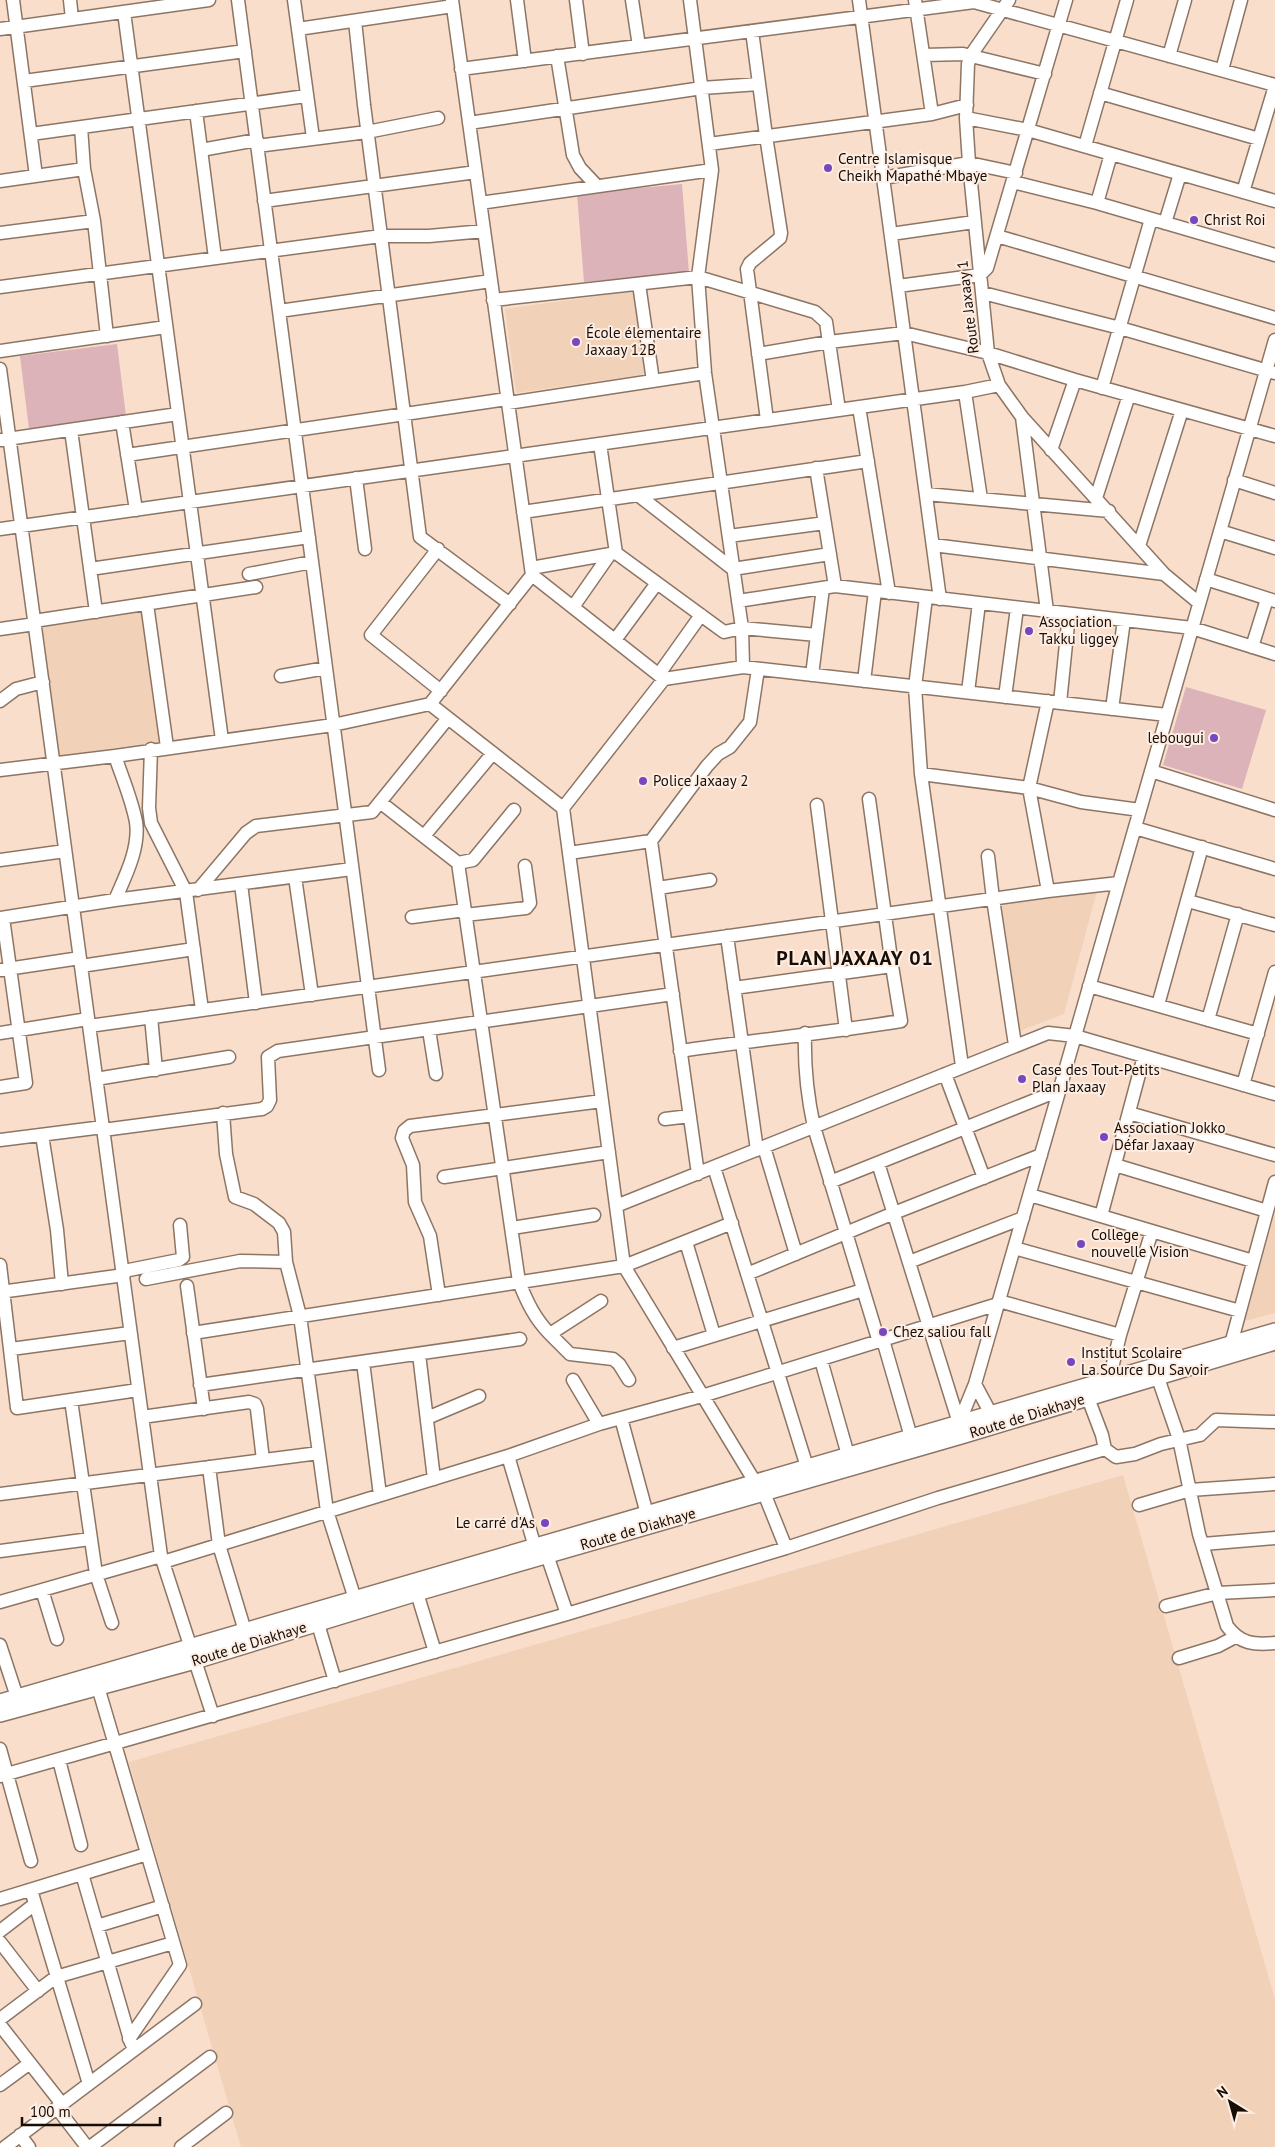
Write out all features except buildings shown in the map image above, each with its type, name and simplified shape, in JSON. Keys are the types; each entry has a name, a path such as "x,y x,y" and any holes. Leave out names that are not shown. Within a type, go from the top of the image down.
{"main road":[{"name":"Route de Diakhaye","path":"0,1714 98,1687 193,1654 245,1631 354,1599 541,1551 960,1430 1109,1380 1275,1331"},
{"name":"Route de Diakhaye","path":"993,1420 1088,1398 1275,1342"},
{"name":"Route de Diakhaye","path":"0,1702 318,1624 417,1593 647,1514 759,1487 807,1467 911,1437 960,1430"}],"street":[{"path":"13,0 36,176"},
{"path":"70,0 72,19"},
{"path":"0,29 72,19 127,8 209,0"},
{"path":"238,0 379,1070"},
{"path":"294,0 313,138"},
{"path":"517,0 525,61"},
{"path":"576,0 582,54"},
{"path":"632,0 639,46"},
{"path":"690,0 712,170 698,277 705,373 742,628 743,667"},
{"path":"859,0 940,599"},
{"path":"898,286 980,275 987,268 1066,0"},
{"path":"1085,146 1127,0"},
{"path":"1169,56 1185,0"},
{"path":"1222,70 1241,0"},
{"path":"461,69 861,17 916,5 974,2 1006,5 1059,25 1275,85 1244,192"},
{"path":"298,28 355,21 452,3 532,572 573,607 662,677 743,667 1167,715"},
{"path":"916,5 932,114"},
{"name":"Route Jaxaay 1","path":"1006,5 971,55 968,64 966,111 969,163 988,353 999,385 1022,417 1164,574 1199,603"},
{"path":"127,8 131,66 222,740"},
{"path":"355,21 367,132 420,537 510,604"},
{"path":"752,31 781,233 780,238 750,263 747,269 752,293 767,420"},
{"path":"24,81 245,50"},
{"path":"924,55 950,53 971,55 1044,74"},
{"path":"557,56 576,162 596,185"},
{"path":"469,123 702,88 759,84"},
{"path":"1100,93 1259,139"},
{"path":"31,134 306,96"},
{"path":"196,111 215,258"},
{"path":"709,144 966,111 1275,201"},
{"path":"201,150 367,132 438,118"},
{"path":"81,127 84,169 94,221 108,336"},
{"path":"1097,203 1111,154"},
{"path":"883,178 969,163 1275,255"},
{"path":"0,180 84,169"},
{"path":"480,203 712,170"},
{"path":"264,201 476,172"},
{"path":"1165,223 1180,174"},
{"path":"1102,388 1151,219"},
{"path":"0,233 94,221"},
{"path":"890,234 974,222"},
{"path":"0,287 381,236 429,236 484,231"},
{"path":"997,236 1275,318"},
{"path":"493,300 698,277 815,312 826,322 839,410"},
{"path":"279,311 491,282"},
{"path":"639,284 653,381"},
{"path":"983,293 1120,328 1270,372"},
{"path":"0,351 166,327"},
{"path":"758,354 829,342 904,333 988,353 1102,388 1275,436"},
{"path":"960,1430 1030,1195 1249,428 1270,372 1275,341"},
{"path":"0,369 5,439 21,526 43,682 162,1559 213,1716"},
{"path":"127,455 404,414 705,373"},
{"path":"1051,450 1075,380"},
{"path":"0,529 965,392 999,385"},
{"path":"965,392 981,499"},
{"path":"1096,498 1128,395"},
{"path":"859,407 889,593"},
{"path":"1139,546 1182,410"},
{"path":"5,439 178,414"},
{"path":"1022,417 1047,611"},
{"path":"122,422 136,510"},
{"path":"71,430 96,612"},
{"path":"573,607 613,554 600,444"},
{"path":"523,512 868,461"},
{"path":"812,675 817,635 829,587 830,554 816,468"},
{"path":"356,478 365,549"},
{"path":"1234,480 1275,494"},
{"path":"926,494 1109,511"},
{"path":"638,495 733,568 830,554"},
{"path":"729,536 825,523"},
{"path":"1220,531 1275,548"},
{"path":"90,569 309,537"},
{"path":"933,545 1164,574"},
{"path":"438,549 371,635 441,691"},
{"path":"0,770 115,756 152,749 333,725 430,704 510,604 532,572 613,554 657,583 724,632 742,628 817,635"},
{"path":"249,574 312,562"},
{"path":"1206,579 1271,600 1252,647"},
{"path":"615,640 657,583"},
{"path":"0,629 256,587"},
{"path":"738,601 829,587 875,591 1192,628 1275,654"},
{"path":"864,681 875,591"},
{"path":"926,597 915,687 921,774 962,1066"},
{"path":"968,692 979,603"},
{"path":"147,604 168,747"},
{"path":"1005,697 1017,608"},
{"path":"1048,890 1028,788 1054,702 1069,614"},
{"path":"563,808 662,677 701,615"},
{"path":"1112,709 1124,620"},
{"path":"281,676 326,668"},
{"path":"569,853 651,841 707,766 718,754 730,747 750,722 758,669"},
{"path":"0,701 16,689 43,682"},
{"path":"430,704 563,808 624,1266 759,1487 786,1548"},
{"path":"192,891 246,833 256,826 372,812 448,718"},
{"path":"152,749 149,808 151,823 192,891 194,950 202,1010"},
{"path":"424,836 493,753"},
{"path":"115,756 136,823 135,843 131,859 115,900"},
{"path":"1151,770 1275,810"},
{"path":"921,774 1028,788 1081,802 1140,810"},
{"path":"680,1051 805,1033 846,1030 901,1021 884,914 869,799"},
{"path":"380,802 458,863 519,1282 539,1323 570,1354 613,1359 619,1364 629,1380"},
{"path":"817,805 846,1030"},
{"path":"458,863 473,860 514,810"},
{"path":"136,823 151,823"},
{"path":"1135,828 1275,869"},
{"path":"651,841 698,1174"},
{"path":"1158,1006 1202,847"},
{"path":"0,857 65,851"},
{"path":"988,856 992,899 1014,1045"},
{"path":"412,917 526,908 530,903 525,866"},
{"path":"0,1087 26,1083 18,1030 5,969 1,918 115,900 352,869"},
{"path":"295,877 312,995"},
{"path":"658,888 710,880"},
{"path":"0,1033 150,1018 940,907 1048,890 1119,883"},
{"path":"241,884 256,1003"},
{"path":"1188,901 1275,925"},
{"path":"1208,1020 1238,914"},
{"path":"727,936 760,1148 796,1254"},
{"path":"5,969 194,950"},
{"path":"734,988 892,966"},
{"path":"1243,1085 1275,972"},
{"path":"1090,986 1258,1034"},
{"path":"0,1140 262,1109 267,1106 270,1100 268,1057 272,1053 672,994"},
{"path":"150,1018 156,1070"},
{"path":"429,1030 436,1074"},
{"path":"805,1033 804,1064 807,1095 814,1127 911,1437"},
{"path":"616,1206 1048,1033 1075,1036 1275,1094"},
{"path":"1101,1216 1144,1056"},
{"path":"96,1078 229,1058"},
{"path":"945,1074 984,1178"},
{"path":"830,1182 1060,1090"},
{"path":"439,1295 430,1236 414,1202 413,1165 402,1138 404,1131 410,1126 602,1101"},
{"path":"223,1113 226,1154 235,1197 254,1204 279,1223 284,1232 286,1262 300,1316 327,1511 354,1599"},
{"path":"1129,1113 1275,1156"},
{"path":"665,1119 690,1116"},
{"path":"42,1135 57,1230 62,1284"},
{"path":"444,1176 609,1152"},
{"path":"747,1274 1041,1154"},
{"path":"878,1163 960,1430"},
{"path":"1115,1165 1267,1211"},
{"path":"714,1167 807,1467"},
{"path":"1231,1344 1275,1182"},
{"path":"1030,1195 1253,1261"},
{"path":"512,1228 594,1215"},
{"path":"909,1262 1023,1218"},
{"path":"193,1333 624,1266 732,1223"},
{"path":"2,1292 124,1273 179,1260 183,1257 180,1225"},
{"path":"1109,1380 1120,1334 1152,1231"},
{"path":"686,1242 714,1335"},
{"path":"1014,1248 1240,1311"},
{"path":"146,1279 240,1261 286,1262"},
{"path":"0,1265 18,1408 138,1390"},
{"path":"187,1286 204,1409"},
{"path":"673,1348 864,1290"},
{"path":"550,1334 601,1301"},
{"path":"0,1602 96,1574 219,1545 508,1456 600,1424 821,1360 999,1302 1120,1334"},
{"path":"11,1349 130,1333"},
{"path":"200,1385 520,1339"},
{"path":"418,1354 434,1478"},
{"path":"821,1360 848,1455"},
{"path":"362,1362 380,1495"},
{"path":"1158,1378 1179,1439 1203,1544 1227,1626 1235,1638 1256,1645 1275,1643"},
{"path":"573,1380 600,1424"},
{"path":"975,1384 993,1420"},
{"path":"426,1418 479,1396"},
{"path":"1088,1398 1102,1435 1105,1449 1116,1457 1136,1454 1179,1439 1200,1435 1216,1420 1275,1422"},
{"path":"71,1400 96,1574 112,1623"},
{"path":"142,1417 250,1402 255,1404 263,1460"},
{"path":"621,1418 647,1514"},
{"path":"4,1775 567,1614 786,1548 938,1498 1105,1449"},
{"path":"0,1494 319,1453"},
{"path":"508,1456 541,1551 567,1614"},
{"path":"209,1467 219,1545 245,1631"},
{"path":"1139,1505 1190,1490 1275,1484"},
{"path":"1203,1544 1275,1538"},
{"path":"0,1551 90,1539"},
{"path":"42,1590 57,1639"},
{"path":"1166,1606 1218,1593 1275,1590"},
{"path":"417,1593 435,1652"},
{"path":"318,1624 335,1680"},
{"path":"1179,1658 1218,1646 1235,1638"},
{"path":"0,1645 17,1697"},
{"path":"98,1687 180,1965 131,2044"},
{"path":"0,1749 4,1775 31,1861"},
{"path":"59,1760 81,1844"},
{"path":"0,1899 147,1854"},
{"path":"82,1874 131,2044"},
{"path":"31,1890 89,2084"},
{"path":"0,1932 35,1904"},
{"path":"96,1926 163,1906"},
{"path":"0,1942 38,1991"},
{"path":"0,2019 56,1976 174,1943"},
{"path":"5,2147 89,2084 131,2044 195,2004"},
{"path":"0,2026 30,2063 89,2147 210,2057"},
{"path":"0,2086 30,2063"},
{"path":"181,2147 226,2113"},
{"path":"20,2135 29,2147"}],"shaded area":[{"path":"682,184 689,273 584,282 577,194"},
{"name":"École élementaire Jaxaay 12B","path":"635,291 647,374 516,393 505,309"},
{"path":"117,344 126,416 29,429 20,356"},
{"path":"144,609 163,741 60,756 41,624"},
{"name":"lebougui","path":"1186,687 1266,710 1242,789 1163,765"},
{"path":"1097,891 1064,1014 1017,1032 1000,903"},
{"path":"1275,1213 1275,1313 1245,1321"},
{"path":"1123,1475 1275,1999 1275,2147 241,2147 129,1762"}],"place":[{"name":"Centre Islamisque Cheikh Mapathé Mbaye","path":"828,168"},
{"name":"Christ Roi","path":"1194,220"},
{"name":"École élementaire Jaxaay 12B","path":"576,342"},
{"name":"Association Takku liggey","path":"1029,631"},
{"name":"lebougui","path":"1214,738"},
{"name":"Police Jaxaay 2","path":"643,781"},
{"name":"Case des Tout-Petits Plan Jaxaay","path":"1022,1079"},
{"name":"Association Jokko Défar Jaxaay","path":"1104,1137"},
{"name":"College nouvelle Vision","path":"1081,1244"},
{"name":"Chez saliou fall","path":"883,1332"},
{"name":"Institut Scolaire La Source Du Savoir","path":"1071,1362"},
{"name":"Le carré d'As","path":"545,1523"}],"district":[{"name":"PLAN JAXAAY 01","path":"855,958"}]}
